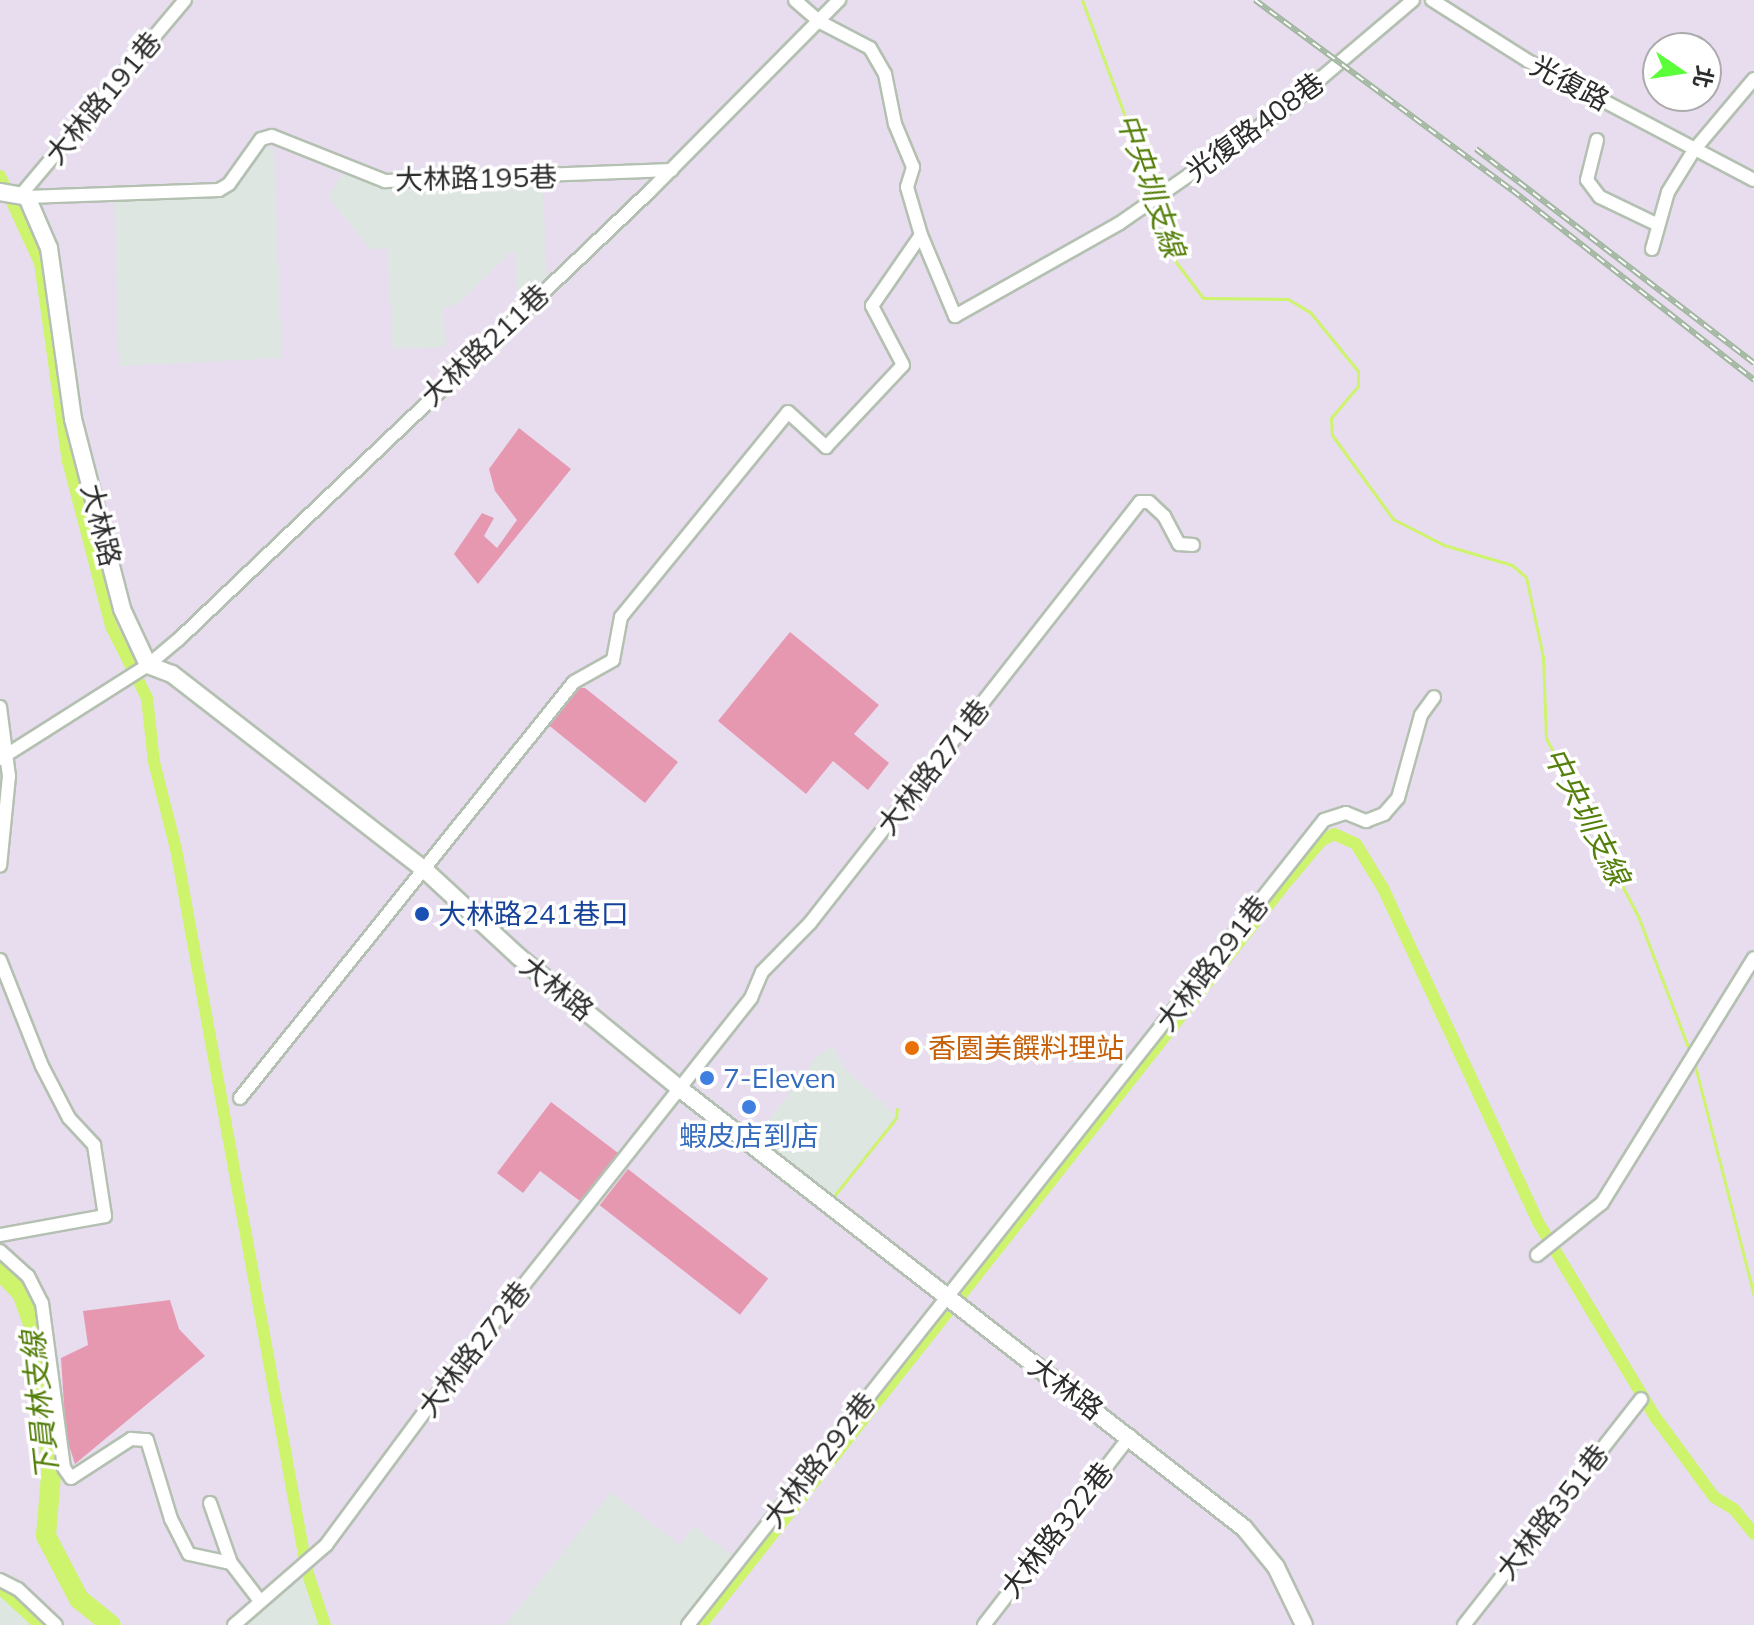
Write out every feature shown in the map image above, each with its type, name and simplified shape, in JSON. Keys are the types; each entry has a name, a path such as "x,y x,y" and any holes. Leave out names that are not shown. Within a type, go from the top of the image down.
{"street":[{"name":"大林路191巷","path":"22,196 185,0"},
{"path":"240,1098 574,682 613,660 621,617 788,412 826,447 903,365 872,306 921,235 907,187 913,167 895,124 885,74 870,48 820,22 795,0"},
{"name":"大林路211巷","path":"4,757 148,665 672,170 839,0"},
{"name":"光復路408巷","path":"921,235 955,316 1155,198 1287,107 1413,0"},
{"name":"光復路","path":"1432,0 1528,61 1754,180"},
{"path":"1652,249 1656,224 1694,150 1754,79"},
{"name":"大林路195巷","path":"22,196 219,190 229,184 261,139 272,136 385,181 672,170"},
{"path":"1597,140 1587,180 1600,197 1656,224"},
{"path":"0,192 22,196"},
{"name":"大林路","path":"22,196 49,248 73,419 122,609 148,665 172,674 425,870 519,957 679,1088 949,1294 1244,1528 1276,1567 1304,1625"},
{"name":"大林路271巷","path":"679,1088 751,998 762,972 810,923 1140,502 1149,502 1164,516 1179,544 1193,545"},
{"name":"大林路291巷","path":"949,1294 1324,820 1346,813 1366,821 1384,814 1398,798 1421,715 1434,697"},
{"path":"0,707 4,757 0,866"},
{"path":"1537,1255 1568,1234 1602,1203 1691,1054 1754,958"},
{"path":"0,960 42,1066 69,1118 94,1145 105,1216 0,1235"},
{"name":"大林路272巷","path":"234,1625 326,1545 446,1383 679,1088"},
{"path":"0,1251 28,1276 42,1303 64,1468 71,1478 131,1439 147,1440 171,1519 189,1554 231,1563"},
{"name":"大林路292巷","path":"688,1625 949,1294"},
{"name":"大林路351巷","path":"1464,1625 1641,1399"},
{"name":"大林路322巷","path":"984,1625 1130,1436"},
{"path":"210,1503 231,1563 260,1601"},
{"path":"0,1580 18,1589 56,1625"}],"shaded area":[{"path":"261,148 274,148 282,358 119,366 114,199 229,195 245,179"},
{"path":"342,174 380,185 543,184 547,283 518,309 514,249 459,303 443,308 446,347 393,349 387,249 370,249 328,197"},
{"path":"519,428 571,469 478,584 454,554 482,513 494,518 484,536 497,548 517,520 495,491 489,469"},
{"path":"790,632 879,705 854,734 889,763 868,790 833,761 806,794 718,721"},
{"path":"574,688 585,688 678,762 645,803 546,723"},
{"path":"833,1045 845,1069 896,1115 832,1197 756,1137 817,1057"},
{"path":"551,1102 622,1156 584,1204 540,1171 523,1193 497,1173"},
{"path":"628,1169 768,1279 740,1315 600,1205"},
{"path":"170,1300 179,1329 205,1356 75,1464 66,1436 61,1358 88,1345 83,1311"},
{"path":"611,1492 680,1545 694,1526 736,1558 683,1625 505,1625"},
{"path":"304,1577 319,1625 245,1625"},
{"path":"0,1593 18,1603 37,1625 0,1625"}],"waterway":[{"name":"中央圳支線","path":"1082,0 1154,195"},
{"path":"0,176 40,263 68,461 111,626 147,698 154,762 176,849 307,1571 325,1625"},
{"name":"中央圳支線","path":"1156,203 1173,258 1203,298 1288,299 1310,312 1358,371 1358,386 1331,418 1332,435 1393,519 1444,545 1512,565 1526,577 1543,657 1546,738 1638,916 1690,1052"},
{"path":"701,1625 1285,884 1321,841 1334,834 1356,844 1383,888 1538,1222 1656,1418 1714,1497 1734,1509 1754,1534"},
{"name":"中央圳支線","path":"1694,1062 1754,1295"},
{"path":"834,1196 896,1118 897,1109"},
{"name":"下員林支線","path":"0,1270 22,1293 35,1328 52,1463 46,1536 79,1599 111,1625"},
{"path":"0,1588 40,1625"}],"railway":[{"path":"1255,0 1512,190 1754,380"},
{"path":"1476,149 1754,363"}],"place":[{"name":"大林路241巷口","path":"422,914"},
{"name":"香園美饌料理站","path":"912,1048"},
{"name":"7-Eleven","path":"707,1078"},
{"name":"蝦皮店到店","path":"749,1107"}]}
